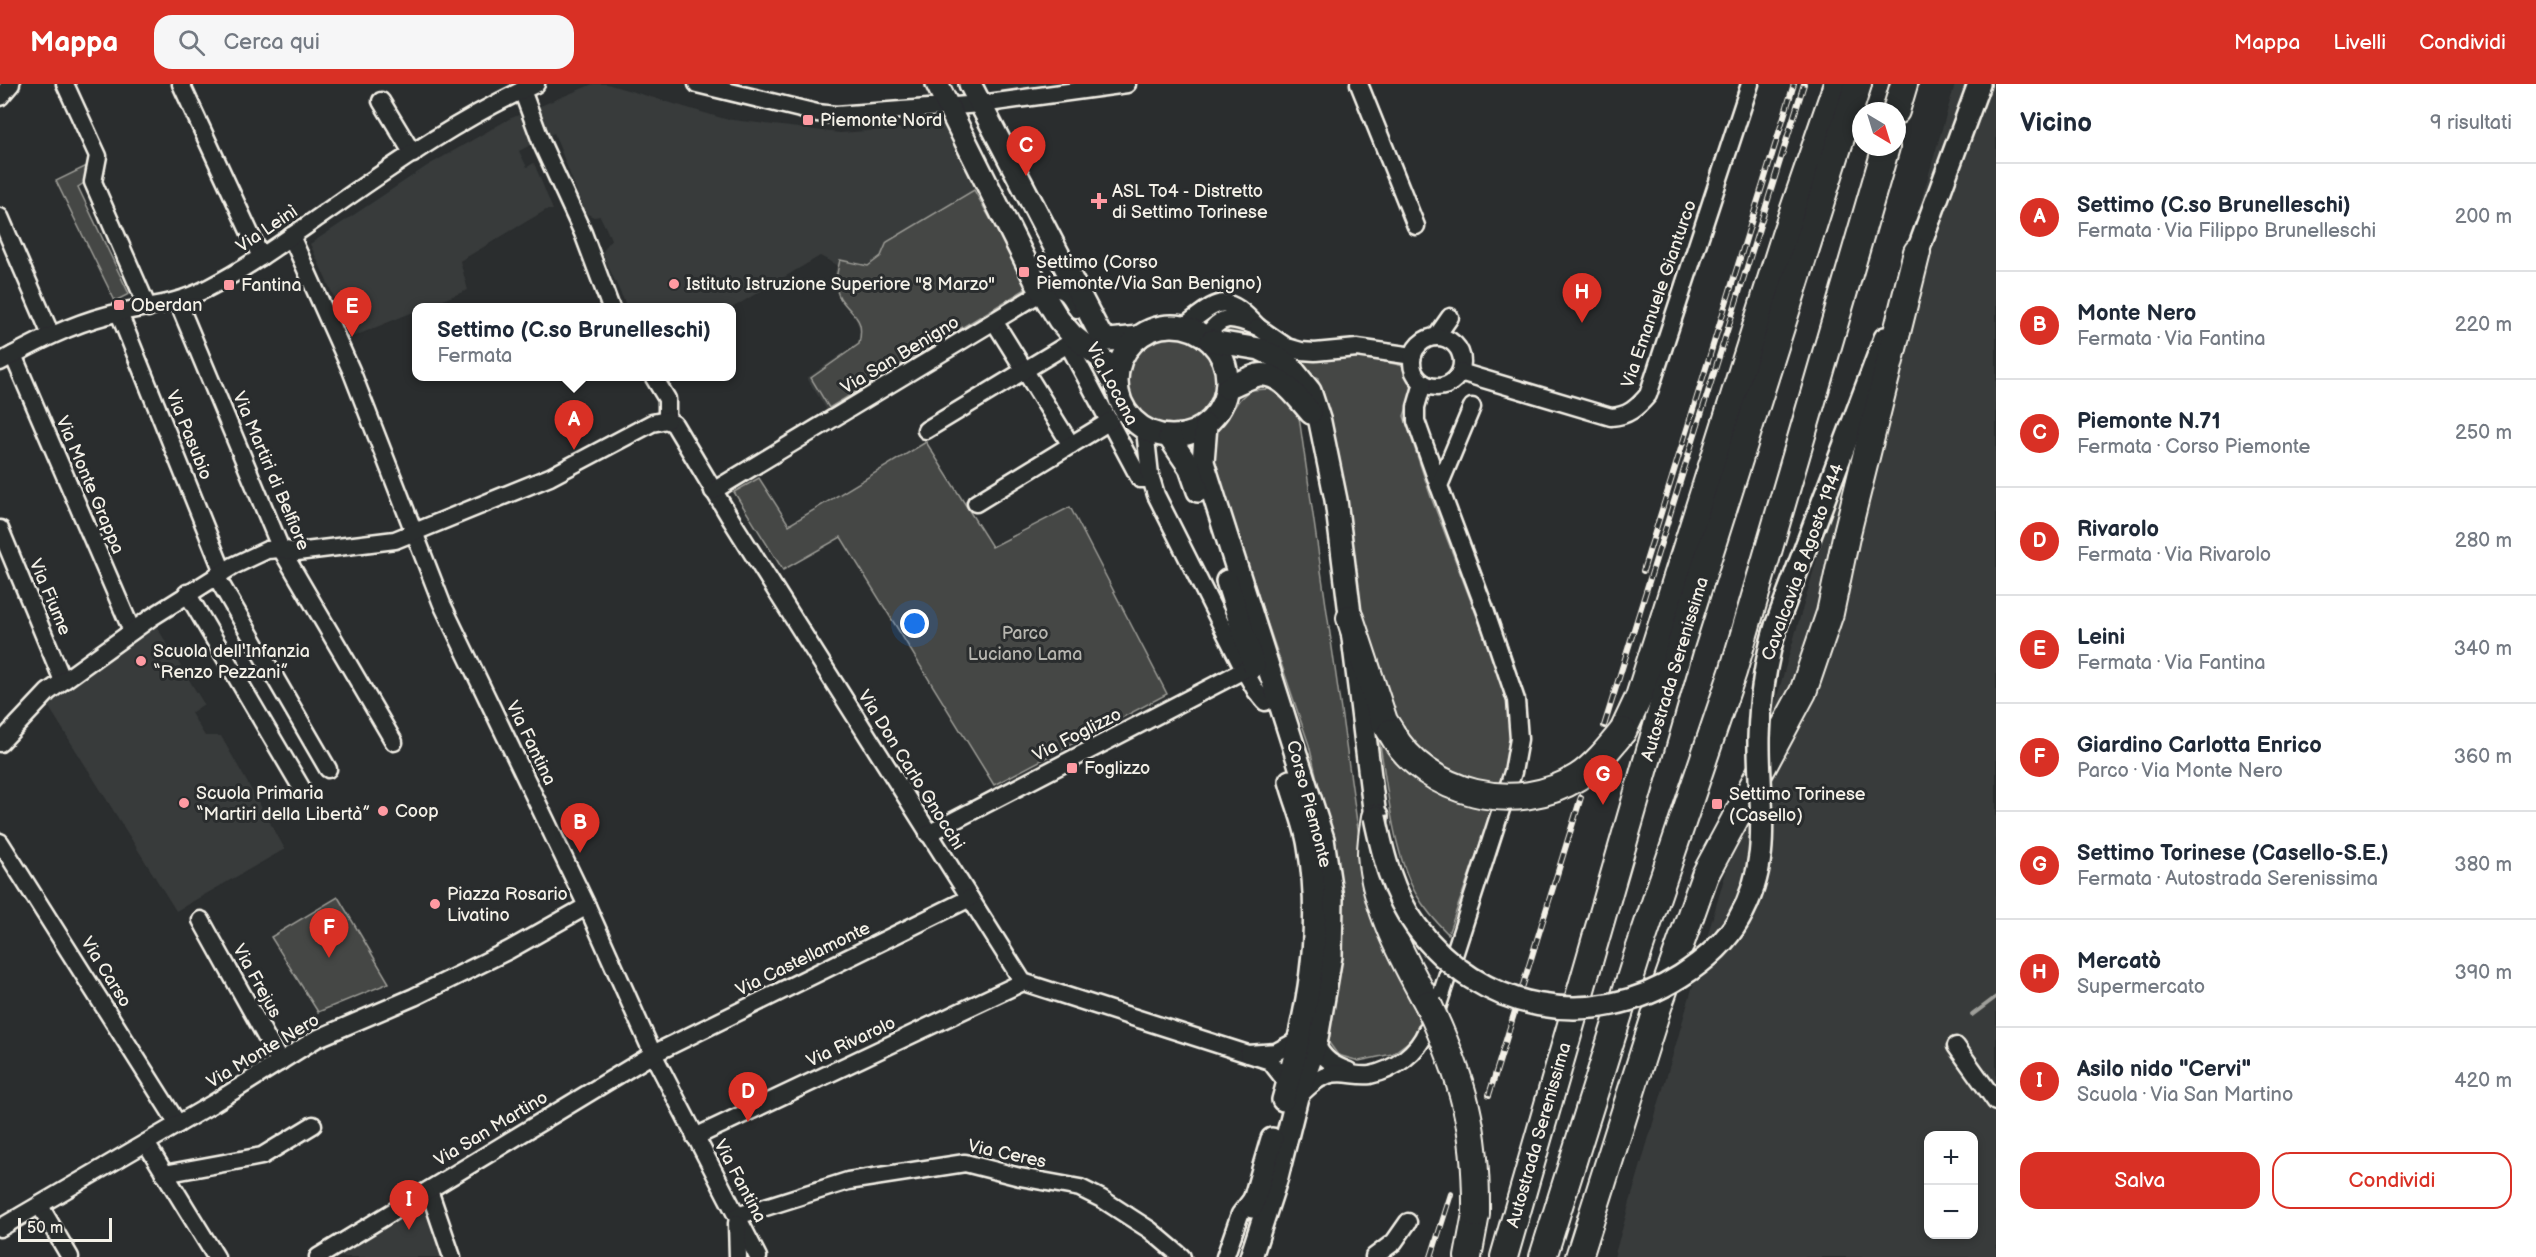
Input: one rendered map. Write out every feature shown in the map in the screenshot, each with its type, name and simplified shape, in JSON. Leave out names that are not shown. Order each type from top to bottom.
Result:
[{"type":"highway","points":[[1350,618],[1384,721],[1400,748],[1418,767],[1444,782],[1468,791],[1503,798],[1551,790],[1579,776],[1600,758],[1623,731],[1639,697],[1785,235],[1837,84]]},
{"type":"highway","name":"Autostrada Serenissima","points":[[1504,1257],[1680,646],[1858,84]]},
{"type":"highway","points":[[1899,102],[1904,84]]},
{"type":"highway","points":[[1543,1257],[1639,950],[1733,672],[1883,156]]},
{"type":"highway","points":[[1579,1257],[1657,1010],[1705,875],[1803,692],[1826,625],[1917,252]]},
{"type":"highway","points":[[1375,817],[1371,852],[1378,896],[1390,931],[1449,1049],[1472,1125],[1476,1214],[1468,1257]]},
{"type":"main road","points":[[937,84],[1042,292],[1064,327],[1117,375]]},
{"type":"main road","points":[[970,84],[1096,329],[1104,338],[1110,340],[1139,337]]},
{"type":"main road","name":"Cavalcavia 8 Agosto 1944","points":[[1208,340],[1260,350],[1290,366],[1310,391],[1320,422],[1336,500],[1375,817],[1385,866],[1416,926],[1440,952],[1470,977],[1494,991],[1543,1006],[1605,1007],[1644,997],[1695,967],[1717,946],[1738,920],[1754,887],[1762,854],[1759,739],[1761,705],[1765,666],[1776,626],[1979,84]]},
{"type":"main road","points":[[1168,326],[1183,327],[1198,332],[1221,355],[1226,371],[1227,388],[1223,402],[1206,425],[1195,432],[1169,437],[1145,430],[1132,420],[1123,407],[1118,392],[1117,375],[1128,347],[1139,337],[1153,329],[1168,326]]},
{"type":"main road","name":"Cavalcavia 8 Agosto 1944","points":[[1227,388],[1262,374],[1274,377],[1293,391],[1320,422]]},
{"type":"main road","name":"Corso Piemonte","points":[[1206,425],[1203,462],[1323,839],[1332,910],[1330,956],[1307,1042],[1237,1257]]},
{"type":"main road","name":"Corso Piemonte","points":[[1169,437],[1190,468],[1309,845],[1316,903],[1307,1042]]},
{"type":"main road","name":"Corso Piemonte","points":[[1251,1257],[1277,1177],[1293,1090]]},
{"type":"street","points":[[0,97],[11,84]]},
{"type":"street","points":[[65,84],[98,156],[93,182],[148,308]]},
{"type":"street","points":[[181,84],[261,257]]},
{"type":"street","points":[[697,84],[817,113],[857,114],[981,104],[1081,87],[1127,84]]},
{"type":"street","points":[[1359,84],[1416,226]]},
{"type":"street","name":"Via Emanuele Gianturco","points":[[1460,372],[1611,417],[1623,416],[1636,409],[1648,395],[1750,84]]},
{"type":"street","points":[[529,86],[542,144],[583,233],[609,303]]},
{"type":"street","name":"Via Leinì","points":[[6,358],[51,335],[119,313],[178,302],[208,288],[261,257],[413,154],[481,112],[529,86]]},
{"type":"street","points":[[381,101],[413,154]]},
{"type":"street","points":[[0,217],[51,335]]},
{"type":"street","name":"Via Fantina","points":[[291,236],[351,370],[442,604],[587,906],[653,1054],[758,1257]]},
{"type":"street","points":[[1042,292],[1059,288],[1065,290],[1071,296],[1084,322],[1096,329]]},
{"type":"street","name":"Via San Benigno","points":[[713,491],[1042,292]]},
{"type":"street","name":"Via Martiri di Belfiore","points":[[178,302],[281,549],[394,742]]},
{"type":"street","points":[[1183,327],[1212,305],[1225,303],[1235,305],[1257,327]]},
{"type":"street","name":"Via Pasubio","points":[[119,313],[220,574],[328,769]]},
{"type":"street","points":[[1208,340],[1212,327],[1221,320],[1229,318],[1238,319],[1257,327],[1287,347],[1301,351],[1357,348],[1413,356]]},
{"type":"street","points":[[994,321],[1071,445]]},
{"type":"street","points":[[1442,338],[1459,350],[1462,364],[1457,378],[1444,386],[1430,386],[1424,383],[1414,371],[1413,356],[1421,343],[1442,338]]},
{"type":"street","name":"Via Locana","points":[[926,430],[1068,344],[1140,479],[1150,473]]},
{"type":"street","name":"Via Monte Grappa","points":[[6,358],[132,631]]},
{"type":"street","name":"Via Don Carlo Gnocchi","points":[[656,381],[667,399],[667,420],[674,424],[713,491],[1023,982]]},
{"type":"street","points":[[1424,383],[1416,407],[1416,421],[1516,700],[1519,740],[1513,772],[1437,1008]]},
{"type":"street","points":[[1439,486],[1472,407]]},
{"type":"street","points":[[0,743],[39,699],[132,631],[187,593],[267,550],[281,549],[297,552],[395,540],[550,477],[652,423],[667,420]]},
{"type":"street","points":[[976,503],[1110,421]]},
{"type":"street","points":[[1145,430],[1145,445],[1156,495],[1244,670],[1265,702]]},
{"type":"street","points":[[1150,473],[1169,437]]},
{"type":"street","name":"Via Fiume","points":[[0,529],[63,681]]},
{"type":"street","points":[[187,593],[301,787]]},
{"type":"street","name":"Via Foglizzo","points":[[928,834],[1244,670]]},
{"type":"street","name":"Via Carso","points":[[0,842],[178,1124]]},
{"type":"street","name":"Via Castellamonte","points":[[653,1054],[970,898]]},
{"type":"street","name":"Via Monte Nero","points":[[0,1228],[324,1035],[414,997],[509,950],[587,906]]},
{"type":"street","name":"Via Frejus","points":[[201,920],[280,1062]]},
{"type":"street","points":[[1023,982],[1270,1061],[1293,1090],[1328,1075],[1353,1073],[1369,1075],[1397,1065],[1423,1039],[1427,1030]]},
{"type":"street","name":"Via Rivarolo","points":[[695,1137],[1023,982]]},
{"type":"street","points":[[1248,1054],[1276,1052],[1307,1042],[1329,1063],[1353,1073]]},
{"type":"street","points":[[1956,1046],[1996,1102]]},
{"type":"street","name":"Via San Martino","points":[[318,1257],[653,1054]]},
{"type":"street","points":[[164,1174],[262,1156],[313,1125]]},
{"type":"street","points":[[146,1143],[216,1257]]},
{"type":"street","name":"Via Ceres","points":[[737,1216],[848,1181],[965,1163],[1028,1179],[1080,1188],[1102,1199],[1150,1230],[1182,1257]]},
{"type":"street","points":[[429,1190],[452,1257]]},
{"type":"street","name":"Corso Piemonte","points":[[1225,1257],[1240,1214],[1257,1192]]},
{"type":"street","points":[[40,1206],[70,1257]]},
{"type":"street","points":[[737,1216],[738,1257]]},
{"type":"street","points":[[1374,1257],[1394,1242],[1408,1222]]},
{"type":"shaded area","points":[[593,84],[607,84],[725,119],[840,133],[943,125],[1036,288],[828,412],[807,378],[858,343],[860,330],[852,311],[839,297],[833,279],[837,265],[820,256],[736,306],[736,303],[625,303],[602,253],[611,239],[600,216],[594,217],[587,214],[583,208],[554,133],[519,151],[527,167],[534,163],[553,210],[546,210],[460,261],[468,290],[435,303],[412,303],[412,313],[352,337],[310,244],[427,166],[509,119]]},
{"type":"shaded area","points":[[1955,84],[1996,84],[1996,1257],[1614,1257]]},
{"type":"shaded area","name":"Scuola Primaria “Martiri della Libertà”","points":[[155,624],[204,704],[191,713],[205,736],[221,736],[285,849],[176,911],[47,704]]},
{"type":"shaded area","points":[[426,1204],[445,1257],[337,1257]]},
{"type":"green space","points":[[93,163],[87,181],[78,187],[129,294],[115,301],[56,181]]},
{"type":"green space","points":[[974,190],[1029,287],[829,408],[811,378],[859,344],[861,328],[857,318],[838,294],[836,279],[840,260],[868,266],[881,256],[887,242]]},
{"type":"green space","points":[[1234,324],[1319,358],[1353,355],[1404,366],[1414,387],[1404,416],[1431,497],[1509,700],[1514,741],[1503,788],[1451,773],[1421,753],[1393,718],[1354,610],[1318,378],[1226,331]]},
{"type":"green space","points":[[1172,336],[1197,344],[1209,356],[1217,381],[1209,406],[1197,418],[1172,426],[1147,418],[1135,406],[1127,381],[1135,356],[1147,344]]},
{"type":"green space","points":[[1269,389],[1291,404],[1299,417],[1366,885],[1421,1019],[1412,1039],[1392,1054],[1359,1061],[1338,1055],[1327,1040],[1339,871],[1309,745],[1241,546],[1208,459],[1210,442],[1240,399],[1250,390]]},
{"type":"green space","name":"Parco Luciano Lama","points":[[926,442],[992,547],[1070,507],[1167,694],[994,785],[841,537],[783,570],[734,492],[759,478],[789,525]]},
{"type":"green space","points":[[1378,733],[1493,808],[1448,934],[1416,894],[1401,858]]},
{"type":"green space","points":[[338,897],[389,983],[318,1012],[271,937]]},
{"type":"waterway","points":[[1972,1015],[1996,997]]},
{"type":"railway","points":[[1643,571],[1794,84]]},
{"type":"railway","points":[[1604,726],[1804,84]]},
{"type":"railway","points":[[1489,1095],[1581,797]]},
{"type":"railway","points":[[1431,1257],[1451,1194]]},
{"type":"place","name":"Piemonte Nord","points":[[808,120]]},
{"type":"place","name":"Piemonte N.71","points":[[1026,176]]},
{"type":"place","name":"ASL To4 - Distretto di Settimo Torinese","points":[[1099,201]]},
{"type":"place","name":"Settimo (Corso Piemonte/Via San Benigno)","points":[[1024,272]]},
{"type":"place","name":"Istituto Istruzione Superiore \"8 Marzo\"","points":[[674,284]]},
{"type":"place","name":"Fantina","points":[[229,285]]},
{"type":"place","name":"Oberdan","points":[[119,305]]},
{"type":"place","name":"Mercatò","points":[[1582,323]]},
{"type":"place","name":"Leini","points":[[352,337]]},
{"type":"place","name":"Settimo (C.so Brunelleschi)","points":[[574,450]]},
{"type":"place","name":"Scuola dell'Infanzia “Renzo Pezzani”","points":[[141,661]]},
{"type":"place","name":"Foglizzo","points":[[1072,768]]},
{"type":"place","name":"Scuola Primaria “Martiri della Libertà”","points":[[184,803]]},
{"type":"place","name":"Settimo Torinese (Casello)","points":[[1717,804]]},
{"type":"place","name":"Settimo Torinese (Casello-S.E.)","points":[[1603,805]]},
{"type":"place","name":"Coop","points":[[383,811]]},
{"type":"place","name":"Monte Nero","points":[[580,853]]},
{"type":"place","name":"Piazza Rosario Livatino","points":[[435,904]]},
{"type":"place","name":"Giardino Carlotta Enrico","points":[[329,958]]},
{"type":"place","name":"Rivarolo","points":[[748,1122]]},
{"type":"place","name":"Asilo nido \"Cervi\"","points":[[409,1230]]}]
